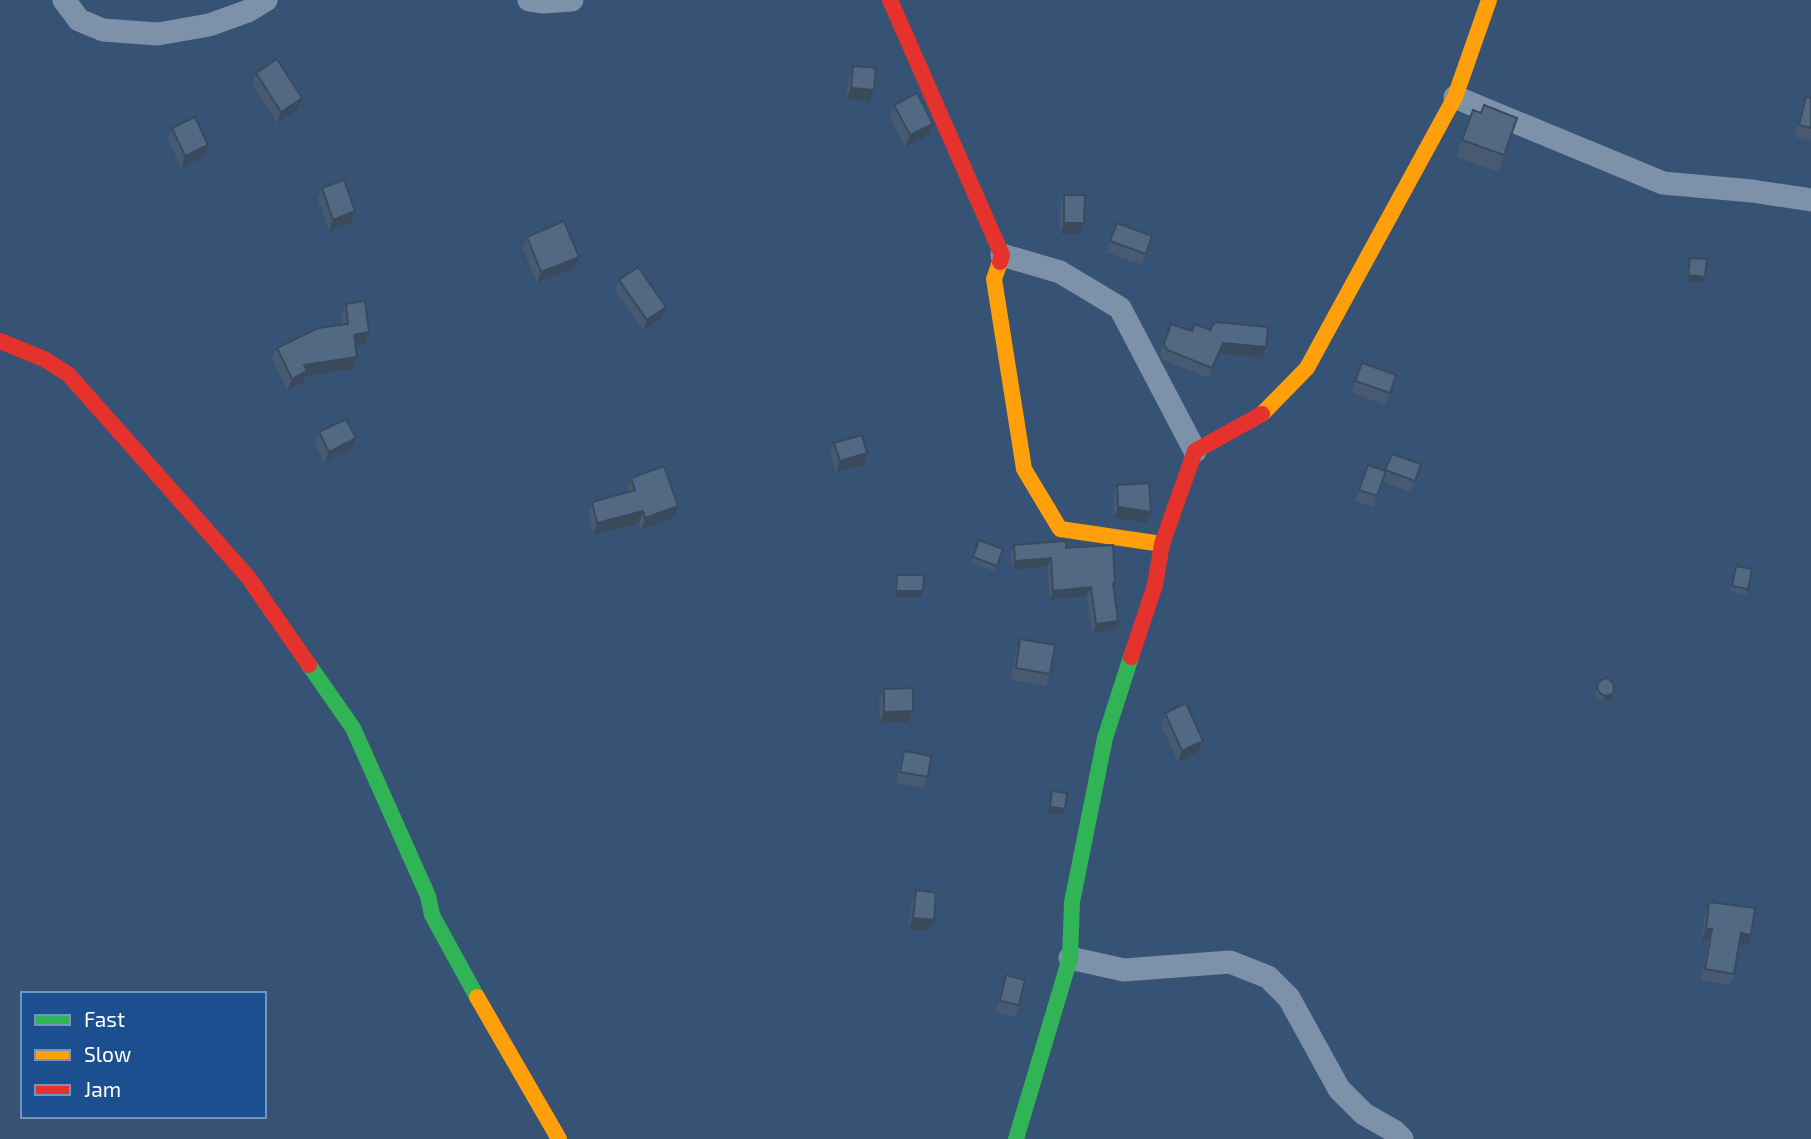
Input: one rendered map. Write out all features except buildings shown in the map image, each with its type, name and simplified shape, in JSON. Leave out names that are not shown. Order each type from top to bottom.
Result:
[{"type":"street","points":[[64,0],[79,20],[103,30],[158,34],[209,25],[248,11],[266,0]]},
{"type":"street","points":[[529,0],[572,0]]},
{"type":"street","points":[[890,0],[1002,255],[995,279],[1024,469],[1060,528],[1162,544]]},
{"type":"street","points":[[1016,1139],[1070,958],[1072,902],[1105,738],[1155,585],[1162,544],[1195,451],[1260,416],[1307,368],[1455,97],[1489,0]]},
{"type":"street","points":[[1455,97],[1663,183],[1752,191],[1811,200]]},
{"type":"street","points":[[1002,255],[1060,272],[1120,308],[1195,451]]},
{"type":"street","points":[[0,341],[44,359],[68,374],[248,577],[353,728],[428,896],[432,915],[443,937],[559,1139]]},
{"type":"street","points":[[1070,958],[1124,970],[1230,962],[1268,977],[1289,998],[1339,1088],[1364,1114],[1394,1131],[1402,1139]]},
{"type":"traffic: fast","points":[[1016,1139],[1070,958],[1072,902],[1105,738],[1131,657]]},
{"type":"traffic: fast","points":[[309,665],[353,728],[428,896],[432,915],[477,997]]},
{"type":"traffic: slow","points":[[1262,414],[1307,368],[1455,97],[1489,0]]},
{"type":"traffic: slow","points":[[1000,262],[994,279],[1024,469],[1060,529],[1162,544]]},
{"type":"traffic: slow","points":[[477,997],[559,1139]]},
{"type":"traffic: jam","points":[[890,0],[1002,255],[1000,262]]},
{"type":"traffic: jam","points":[[0,341],[44,359],[68,374],[248,577],[309,665]]},
{"type":"traffic: jam","points":[[1131,657],[1155,585],[1162,544],[1195,451],[1262,414]]}]
